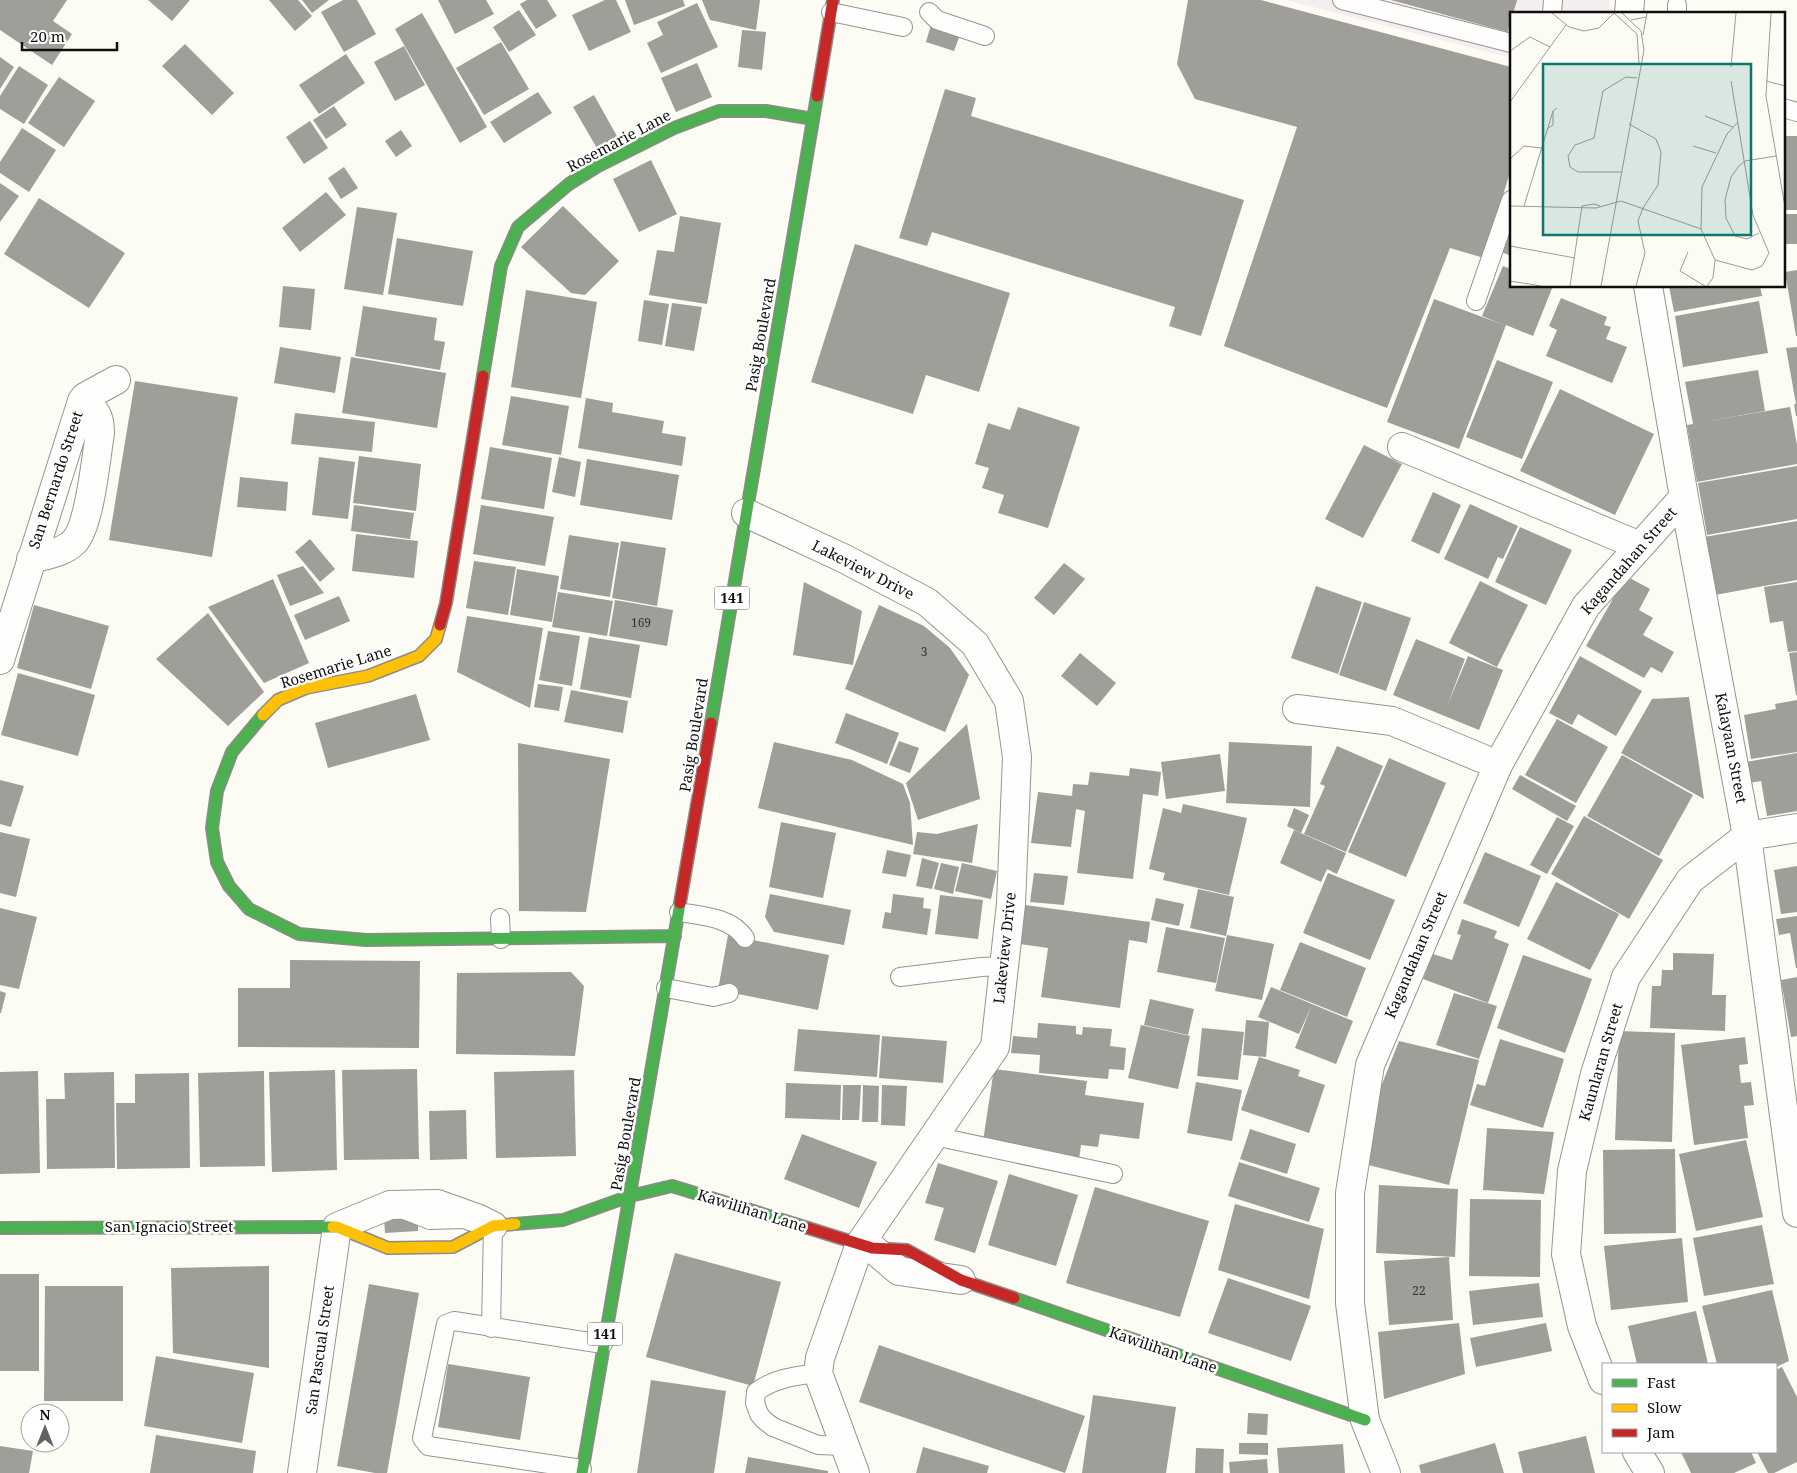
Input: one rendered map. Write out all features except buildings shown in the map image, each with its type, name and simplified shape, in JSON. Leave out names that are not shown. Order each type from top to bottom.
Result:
[{"type":"street","name":"Pasig Boulevard","points":[[582,1471],[675,936],[833,3]]},
{"type":"street","name":"Rosemarie Lane","points":[[675,936],[366,940],[300,934],[249,909],[229,886],[217,862],[212,828],[217,791],[232,752],[254,724],[278,700],[306,688],[368,676],[419,656],[436,639],[446,603],[501,266],[518,227],[569,184],[598,166],[674,128],[719,111],[766,111],[813,119]]},
{"type":"street","name":"Kalayaan Street","points":[[1648,288],[1684,497],[1747,836],[1797,1213]]},
{"type":"street","name":"San Bernardo Street","points":[[0,660],[82,400],[116,380]]},
{"type":"street","name":"San Bernardo Street","points":[[31,559],[61,551],[68,547],[75,542],[82,529],[88,508],[100,433],[100,420],[97,413],[82,400]]},
{"type":"street","points":[[1402,447],[1640,546]]},
{"type":"street","name":"Kagandahan Street","points":[[1386,1473],[1364,1420],[1350,1303],[1350,1193],[1370,1065],[1498,765],[1586,606],[1684,497]]},
{"type":"street","name":"Lakeview Drive","points":[[746,513],[843,558],[927,602],[975,644],[1009,701],[1017,757],[1011,904],[995,1047],[934,1136],[866,1246],[820,1358],[818,1373]]},
{"type":"street","points":[[1297,709],[1392,721],[1498,765]]},
{"type":"street","name":"Kaunlaran Street","points":[[1602,1377],[1582,1326],[1566,1254],[1572,1171],[1595,1074],[1626,977],[1690,880],[1747,836],[1797,828]]},
{"type":"street","name":"Kawilihan Lane","points":[[630,1196],[672,1186],[866,1246],[899,1272],[961,1280],[1364,1420]]},
{"type":"street","name":"San Ignacio Street","points":[[0,1228],[337,1227],[390,1205],[437,1204],[486,1223],[563,1220],[630,1196]]},
{"type":"street","name":"San Ignacio Street","points":[[337,1227],[388,1248],[453,1247],[486,1223]]},
{"type":"street","name":"San Pascual Street","points":[[302,1473],[337,1227]]},
{"type":"street","points":[[818,1373],[855,1473]]},
{"type":"street","points":[[1638,1453],[1650,1473]]},
{"type":"lane","points":[[1342,0],[1510,43]]},
{"type":"lane","points":[[833,3],[903,28]]},
{"type":"lane","points":[[929,12],[936,20],[985,36]]},
{"type":"lane","points":[[1784,108],[1797,112]]},
{"type":"lane","points":[[1476,301],[1510,203]]},
{"type":"lane","points":[[679,912],[726,921],[740,931],[745,938]]},
{"type":"lane","points":[[500,918],[501,939]]},
{"type":"lane","points":[[900,977],[1004,966]]},
{"type":"lane","points":[[666,988],[712,997],[730,993]]},
{"type":"lane","points":[[934,1136],[1113,1174]]},
{"type":"lane","points":[[486,1223],[491,1328]]},
{"type":"lane","points":[[582,1471],[428,1446],[422,1438],[446,1324],[454,1322],[603,1344]]},
{"type":"lane","points":[[818,1373],[794,1376],[765,1385],[756,1392],[755,1403],[764,1420],[772,1427],[818,1445],[845,1446]]},
{"type":"shaded area","points":[[1286,0],[1610,0],[1609,12],[1510,12],[1510,58]]},
{"type":"traffic: fast","points":[[711,723],[817,96]]},
{"type":"traffic: fast","points":[[483,376],[501,266],[518,227],[569,184],[598,166],[674,128],[719,111],[766,111],[813,119]]},
{"type":"traffic: fast","points":[[263,715],[232,752],[217,791],[212,828],[217,862],[229,886],[249,909],[299,934],[366,940],[675,936]]},
{"type":"traffic: fast","points":[[582,1473],[680,903]]},
{"type":"traffic: fast","points":[[515,1224],[563,1220],[630,1196],[672,1186],[808,1228]]},
{"type":"traffic: fast","points":[[0,1228],[333,1227]]},
{"type":"traffic: fast","points":[[1014,1298],[1365,1420]]},
{"type":"traffic: slow","points":[[263,715],[278,700],[306,688],[368,676],[419,656],[436,639],[440,625]]},
{"type":"traffic: slow","points":[[333,1227],[388,1248],[453,1247],[493,1226],[515,1224]]},
{"type":"traffic: jam","points":[[817,96],[833,0]]},
{"type":"traffic: jam","points":[[440,625],[446,603],[483,376]]},
{"type":"traffic: jam","points":[[680,903],[711,723]]},
{"type":"traffic: jam","points":[[808,1228],[872,1248],[907,1250],[961,1280],[1014,1298]]}]
